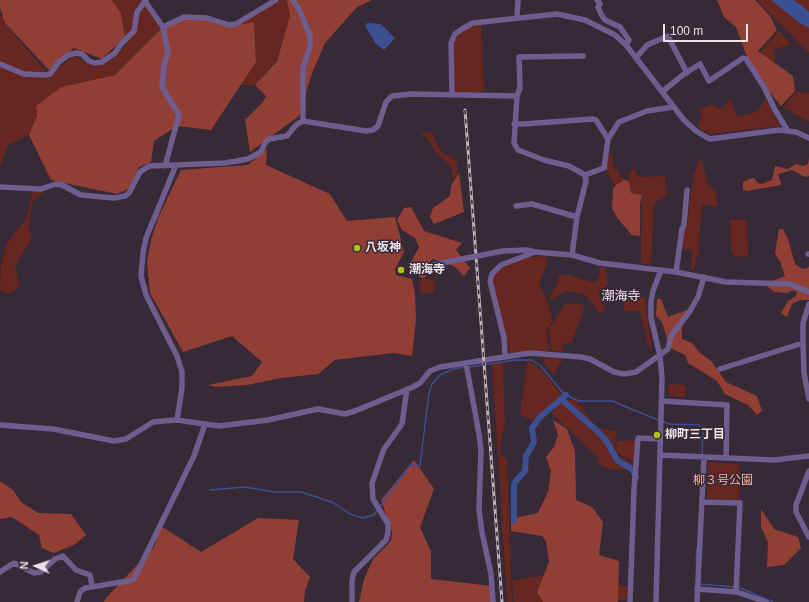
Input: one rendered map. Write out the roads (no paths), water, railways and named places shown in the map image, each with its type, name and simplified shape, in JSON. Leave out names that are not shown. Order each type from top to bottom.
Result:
[{"type":"street","points":[[0,64],[24,74],[44,75],[50,74],[59,62],[68,55],[76,53],[82,54],[89,61],[95,63],[102,62],[115,52],[134,31],[137,12],[145,0],[163,26],[168,52],[162,75],[162,87],[179,115],[165,166]]},
{"type":"street","points":[[163,26],[184,17],[207,18],[229,25],[236,24],[276,0]]},
{"type":"street","points":[[292,0],[300,11],[310,36],[310,47],[303,68],[303,121]]},
{"type":"street","points":[[517,17],[518,0]]},
{"type":"street","points":[[597,0],[600,4],[598,7],[605,20],[620,27],[629,40],[626,44]]},
{"type":"street","points":[[452,94],[450,52],[451,43],[455,34],[473,23],[517,17],[557,14],[570,16],[606,29],[626,44],[674,107],[696,131],[710,139],[788,131],[805,135],[809,138]]},
{"type":"street","points":[[636,58],[647,45],[668,36],[687,72]]},
{"type":"street","points":[[583,56],[519,57],[520,88],[517,96],[514,124],[514,143],[518,150],[544,160],[569,166],[585,175],[604,168],[608,139],[619,122],[647,111],[674,107]]},
{"type":"street","points":[[662,92],[687,72],[700,64],[710,81],[743,58],[746,59],[764,87],[775,110],[788,131]]},
{"type":"street","points":[[0,187],[41,188],[56,184],[62,185],[81,195],[114,198],[129,194],[140,172],[149,166],[224,163],[248,159],[261,152],[269,139],[287,136],[296,125],[303,121],[366,132],[373,130],[378,126],[386,102],[392,96],[411,94],[452,94],[517,96]]},
{"type":"street","points":[[514,124],[593,119],[596,120],[608,139]]},
{"type":"street","points":[[176,165],[146,238],[143,253],[142,276],[146,295],[177,356],[182,372],[182,388],[177,420]]},
{"type":"street","points":[[572,255],[577,217],[586,181],[585,175]]},
{"type":"street","points":[[676,272],[682,229],[684,225],[687,190]]},
{"type":"street","points":[[516,206],[532,204],[577,217]]},
{"type":"street","points":[[417,268],[503,251],[527,250],[572,255],[600,263],[704,276],[739,283],[790,284],[809,292]]},
{"type":"street","points":[[505,356],[504,338],[490,281],[492,274],[501,265],[535,252]]},
{"type":"street","points":[[656,602],[662,367],[651,318],[651,302],[653,291],[661,270]]},
{"type":"street","points":[[0,424],[53,429],[114,441],[126,439],[153,422],[177,420],[220,426],[318,409],[345,414],[407,390],[420,383],[430,371],[440,367],[530,353],[581,357],[590,359],[614,372],[624,374],[636,372],[668,349],[671,336],[690,311],[698,297],[704,276]]},
{"type":"street","points":[[809,304],[803,323],[804,373],[809,399]]},
{"type":"street","points":[[720,369],[803,343]]},
{"type":"street","points":[[466,363],[481,450],[479,510],[491,574],[494,602]]},
{"type":"street","points":[[352,602],[354,572],[386,540],[388,524],[373,499],[372,482],[384,449],[402,424],[407,390]]},
{"type":"street","points":[[662,401],[727,405],[726,458]]},
{"type":"street","points":[[77,602],[80,592],[85,588],[128,582],[134,578],[194,456],[205,424]]},
{"type":"street","points":[[630,602],[634,490],[638,438],[660,439]]},
{"type":"street","points":[[660,455],[774,460],[809,456]]},
{"type":"street","points":[[697,602],[704,458]]},
{"type":"street","points":[[809,471],[796,505],[796,512],[809,537]]},
{"type":"street","points":[[703,502],[740,503],[736,592]]},
{"type":"street","points":[[0,572],[14,563],[34,573],[41,572],[55,559],[63,556],[76,570],[90,575],[92,586]]},
{"type":"street","points":[[698,589],[736,592],[766,602]]},
{"type":"water","points":[[771,0],[793,0],[800,4],[809,12],[809,28],[801,24]]},
{"type":"water","points":[[367,23],[381,24],[395,38],[384,50],[376,44],[365,26]]},
{"type":"waterway","points":[[469,367],[515,360],[532,360],[541,366],[563,393],[572,398],[579,401],[612,401],[658,420]]},
{"type":"waterway","points":[[210,490],[245,487],[275,492],[301,492],[332,502],[350,514],[363,518],[374,515],[411,464],[420,466],[429,393],[432,384],[440,375],[453,369],[465,367]]},
{"type":"waterway","points":[[514,521],[514,486],[515,482],[525,471],[526,456],[534,442],[532,428],[540,417],[566,395]]},
{"type":"waterway","points":[[561,399],[605,439],[618,461],[632,469],[636,477]]},
{"type":"waterway","points":[[662,421],[669,424],[699,425],[703,428],[702,456]]},
{"type":"waterway","points":[[696,561],[697,549]]},
{"type":"waterway","points":[[699,584],[735,587]]},
{"type":"waterway","points":[[738,587],[773,602]]},
{"type":"railway","points":[[465,110],[502,602]]},
{"type":"place","name":"八坂神","points":[[357,248]]},
{"type":"place","name":"潮海寺","points":[[401,270]]},
{"type":"place","name":"柳町三丁目","points":[[657,435]]},
{"type":"district","name":"潮海寺","points":[[621,296]]},
{"type":"park label","name":"柳３号公園","points":[[723,481]]}]
